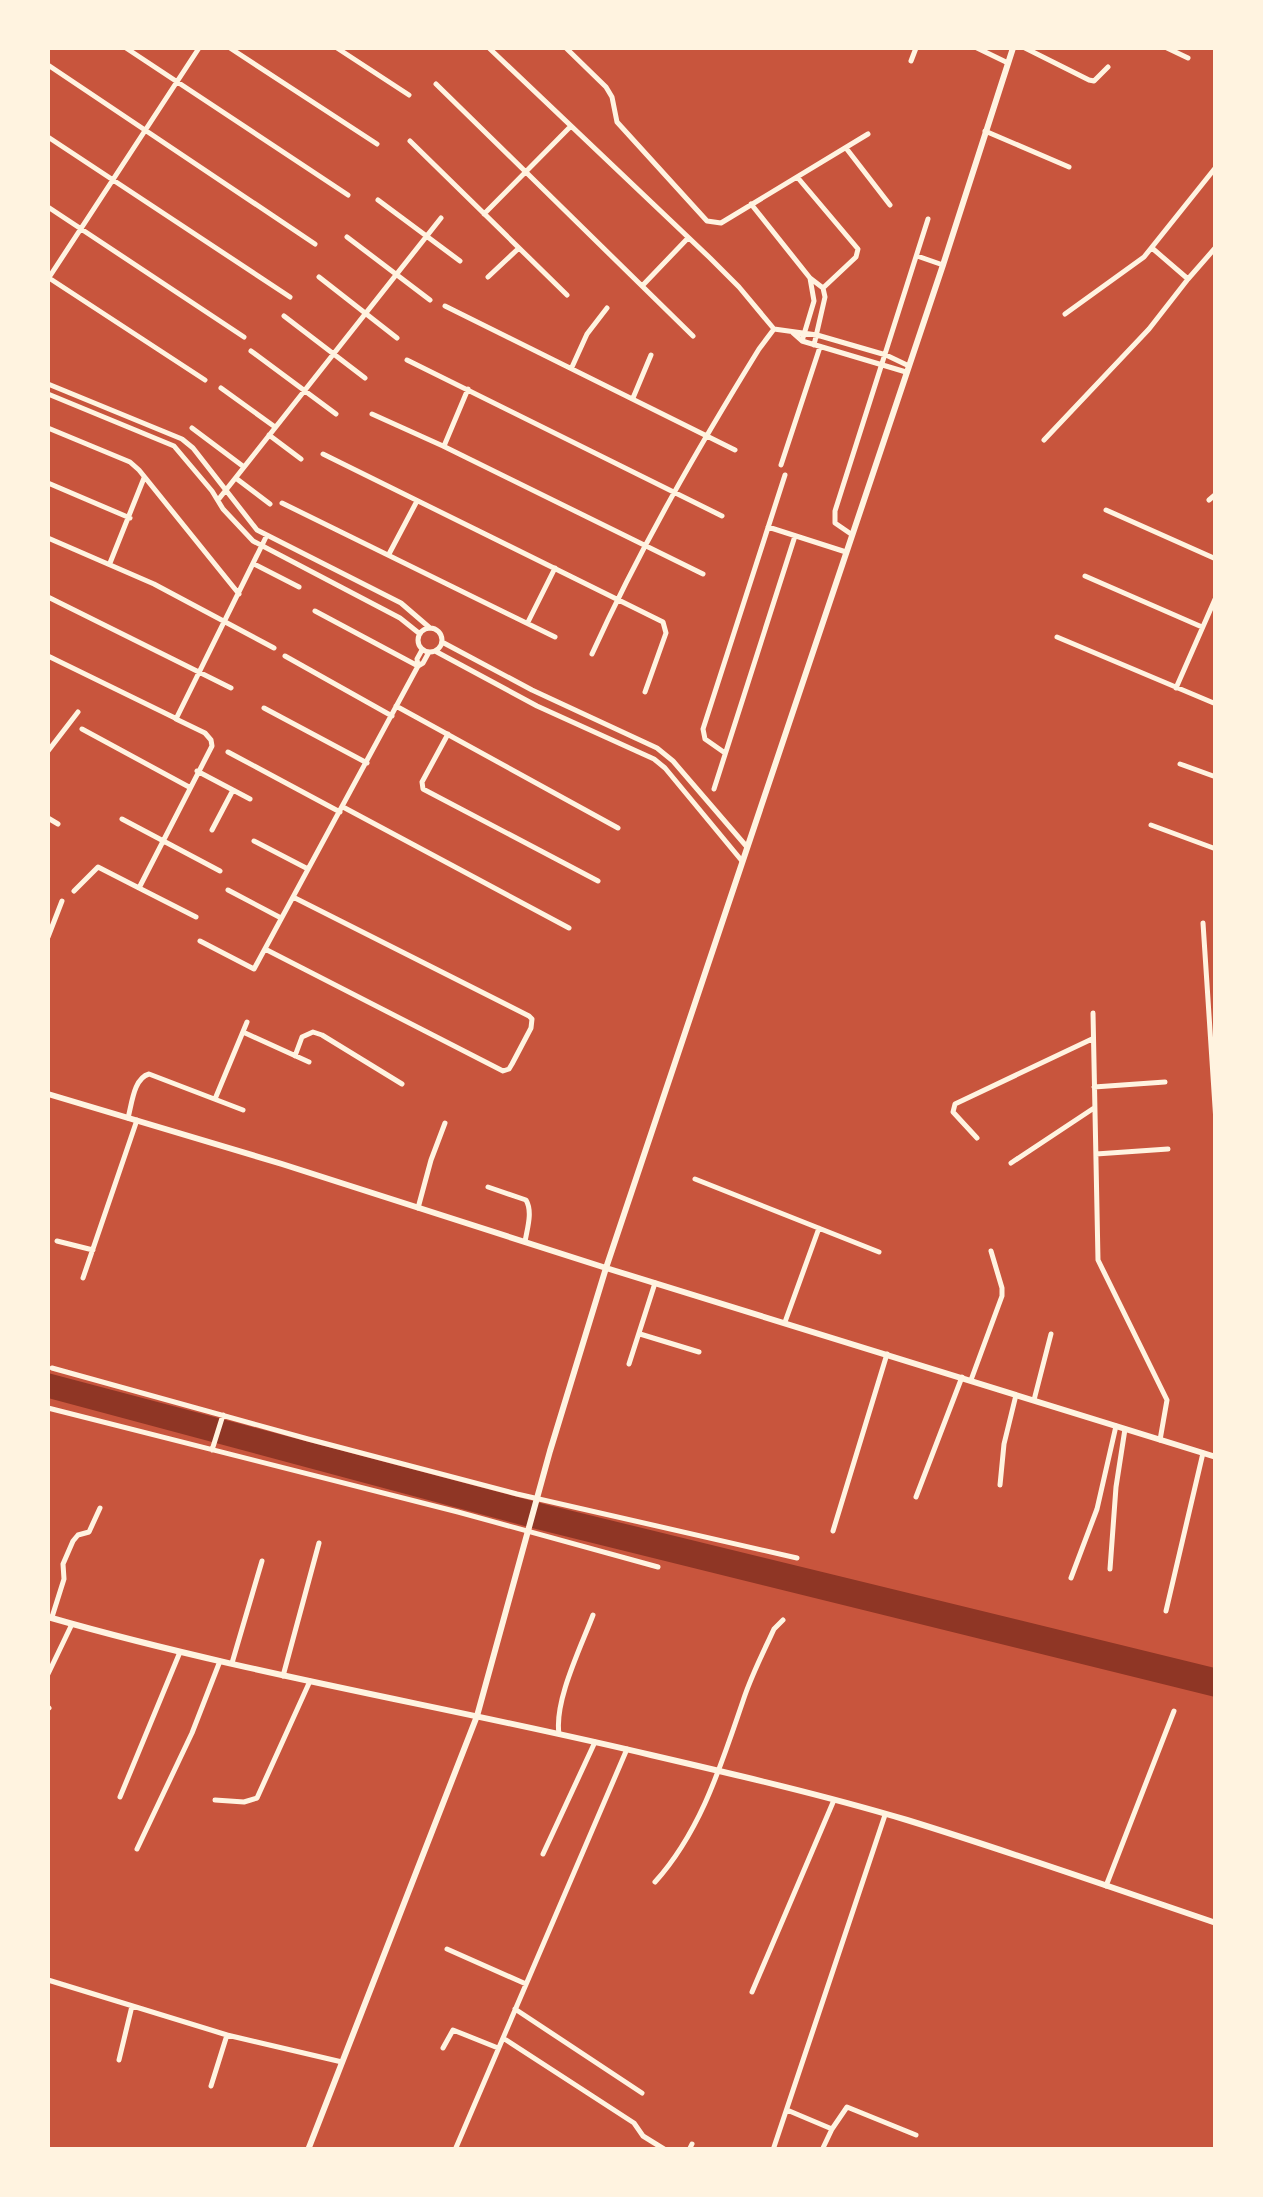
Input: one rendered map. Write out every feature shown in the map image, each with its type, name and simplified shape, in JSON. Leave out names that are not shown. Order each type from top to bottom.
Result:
[{"type":"main road","points":[[308,2150],[477,1716],[550,1451],[606,1268],[1013,48]]},
{"type":"main road","points":[[48,1094],[1216,1458]]},
{"type":"main road","points":[[50,1618],[283,1676],[627,1749],[834,1800],[1216,1923]]},
{"type":"street","points":[[126,48],[348,195]]},
{"type":"street","points":[[200,48],[48,278],[206,380]]},
{"type":"street","points":[[230,48],[377,144]]},
{"type":"street","points":[[337,48],[409,95]]},
{"type":"street","points":[[489,48],[738,286],[774,329],[816,335],[886,356],[908,369]]},
{"type":"street","points":[[566,48],[606,87],[618,122],[707,221],[721,223],[868,134]]},
{"type":"street","points":[[911,61],[916,48]]},
{"type":"street","points":[[978,48],[1008,63]]},
{"type":"street","points":[[1024,48],[1089,80],[1108,67]]},
{"type":"street","points":[[1167,48],[1188,58]]},
{"type":"street","points":[[48,65],[315,244]]},
{"type":"street","points":[[436,84],[693,336]]},
{"type":"street","points":[[484,214],[570,126]]},
{"type":"street","points":[[985,131],[1069,167]]},
{"type":"street","points":[[48,137],[290,297]]},
{"type":"street","points":[[410,141],[567,295]]},
{"type":"street","points":[[846,148],[890,205]]},
{"type":"street","points":[[1065,314],[1144,257],[1216,168]]},
{"type":"street","points":[[797,177],[858,249],[856,257],[823,288]]},
{"type":"street","points":[[378,200],[460,261]]},
{"type":"street","points":[[751,204],[810,278],[823,288],[826,297],[817,346],[781,465]]},
{"type":"street","points":[[48,207],[244,336]]},
{"type":"street","points":[[218,500],[441,218]]},
{"type":"street","points":[[852,534],[835,524],[835,511],[928,218]]},
{"type":"street","points":[[347,237],[430,300]]},
{"type":"street","points":[[643,285],[688,238]]},
{"type":"street","points":[[1044,440],[1150,329],[1216,247]]},
{"type":"street","points":[[488,276],[520,248]]},
{"type":"street","points":[[1152,248],[1188,278]]},
{"type":"street","points":[[917,256],[943,265]]},
{"type":"street","points":[[319,277],[397,338]]},
{"type":"street","points":[[802,342],[814,301],[810,278]]},
{"type":"street","points":[[445,306],[735,450]]},
{"type":"street","points":[[572,367],[587,334],[607,308]]},
{"type":"street","points":[[284,316],[365,378]]},
{"type":"street","points":[[592,654],[675,492],[774,329]]},
{"type":"street","points":[[793,333],[802,342],[908,369]]},
{"type":"street","points":[[250,351],[336,414]]},
{"type":"street","points":[[633,398],[651,354]]},
{"type":"street","points":[[406,360],[722,516]]},
{"type":"street","points":[[48,384],[182,439],[257,530],[401,603],[438,631],[442,642],[658,748],[747,846]]},
{"type":"street","points":[[221,388],[275,428]]},
{"type":"street","points":[[444,446],[468,389]]},
{"type":"street","points":[[48,394],[168,443],[180,452],[253,541],[400,618],[420,634]]},
{"type":"street","points":[[372,414],[704,574]]},
{"type":"street","points":[[48,428],[130,462],[239,594]]},
{"type":"street","points":[[192,428],[244,467]]},
{"type":"street","points":[[270,435],[300,459]]},
{"type":"street","points":[[323,454],[666,625],[645,692]]},
{"type":"street","points":[[725,754],[705,739],[703,729],[784,475]]},
{"type":"street","points":[[109,564],[144,478]]},
{"type":"street","points":[[236,479],[270,504]]},
{"type":"street","points":[[48,483],[130,518]]},
{"type":"street","points":[[1209,500],[1216,494]]},
{"type":"street","points":[[389,554],[417,501]]},
{"type":"street","points":[[282,503],[555,637]]},
{"type":"street","points":[[1106,510],[1216,559]]},
{"type":"street","points":[[768,528],[846,552]]},
{"type":"street","points":[[176,718],[267,535]]},
{"type":"street","points":[[714,789],[795,536]]},
{"type":"street","points":[[48,538],[154,584],[274,648]]},
{"type":"street","points":[[254,564],[299,588]]},
{"type":"street","points":[[528,622],[555,568]]},
{"type":"street","points":[[1084,576],[1202,627]]},
{"type":"street","points":[[48,597],[231,688]]},
{"type":"street","points":[[1176,688],[1216,597]]},
{"type":"street","points":[[315,610],[418,666]]},
{"type":"street","points":[[420,634],[430,628]]},
{"type":"street","points":[[420,634],[419,642],[429,651],[654,759],[742,861]]},
{"type":"street","points":[[1057,637],[1216,704]]},
{"type":"street","points":[[200,942],[254,969],[418,666],[442,642]]},
{"type":"street","points":[[48,656],[176,718],[212,740],[140,888]]},
{"type":"street","points":[[286,656],[392,716]]},
{"type":"street","points":[[488,679],[494,670]]},
{"type":"street","points":[[396,706],[618,828]]},
{"type":"street","points":[[264,708],[367,763]]},
{"type":"street","points":[[48,751],[78,712]]},
{"type":"street","points":[[591,730],[595,720]]},
{"type":"street","points":[[82,729],[189,788]]},
{"type":"street","points":[[448,734],[422,782],[423,789],[598,882]]},
{"type":"street","points":[[228,752],[569,928]]},
{"type":"street","points":[[665,768],[673,761]]},
{"type":"street","points":[[1180,764],[1216,777]]},
{"type":"street","points":[[197,771],[250,799]]},
{"type":"street","points":[[212,830],[233,790]]},
{"type":"street","points":[[48,818],[58,824]]},
{"type":"street","points":[[122,819],[220,871]]},
{"type":"street","points":[[1151,825],[1216,849]]},
{"type":"street","points":[[254,841],[308,869]]},
{"type":"street","points":[[74,891],[98,867],[196,916]]},
{"type":"street","points":[[228,890],[281,918]]},
{"type":"street","points":[[265,949],[503,1071],[512,1064],[530,1028],[529,1016],[293,897]]},
{"type":"street","points":[[48,937],[62,901]]},
{"type":"street","points":[[1203,923],[1216,1122]]},
{"type":"street","points":[[1093,1013],[1098,1260],[1167,1400],[1160,1440]]},
{"type":"street","points":[[215,1099],[247,1022]]},
{"type":"street","points":[[243,1032],[309,1062]]},
{"type":"street","points":[[295,1056],[302,1037],[313,1032],[402,1084]]},
{"type":"street","points":[[977,1138],[953,1112],[955,1104],[1092,1039]]},
{"type":"street","points":[[128,1118],[144,1074],[243,1110]]},
{"type":"street","points":[[1093,1087],[1166,1082]]},
{"type":"street","points":[[1011,1163],[1094,1108]]},
{"type":"street","points":[[83,1278],[137,1120]]},
{"type":"street","points":[[418,1208],[445,1123]]},
{"type":"street","points":[[1095,1154],[1168,1149]]},
{"type":"street","points":[[695,1179],[880,1252]]},
{"type":"street","points":[[488,1187],[526,1200],[530,1205],[525,1242]]},
{"type":"street","points":[[785,1322],[819,1228]]},
{"type":"street","points":[[57,1241],[92,1250]]},
{"type":"street","points":[[972,1380],[1002,1296],[990,1251]]},
{"type":"street","points":[[630,1364],[656,1283]]},
{"type":"street","points":[[640,1334],[699,1352]]},
{"type":"street","points":[[1034,1400],[1051,1334]]},
{"type":"street","points":[[833,1531],[887,1354]]},
{"type":"street","points":[[52,1368],[517,1494],[796,1558]]},
{"type":"street","points":[[916,1497],[962,1377]]},
{"type":"street","points":[[1000,1485],[1004,1444],[1016,1395]]},
{"type":"street","points":[[48,1408],[213,1447],[658,1567]]},
{"type":"street","points":[[213,1447],[222,1417]]},
{"type":"street","points":[[1110,1569],[1120,1427]]},
{"type":"street","points":[[1071,1578],[1120,1427]]},
{"type":"street","points":[[1166,1611],[1203,1453]]},
{"type":"street","points":[[50,1618],[73,1541],[89,1532],[100,1508]]},
{"type":"street","points":[[283,1676],[319,1543]]},
{"type":"street","points":[[232,1663],[262,1560]]},
{"type":"street","points":[[559,1734],[557,1717],[593,1615]]},
{"type":"street","points":[[655,1882],[680,1852],[719,1771],[743,1699],[774,1629],[783,1620]]},
{"type":"street","points":[[48,1674],[72,1624]]},
{"type":"street","points":[[120,1796],[180,1651]]},
{"type":"street","points":[[137,1850],[192,1732],[220,1660]]},
{"type":"street","points":[[215,1800],[244,1802],[257,1798],[310,1681]]},
{"type":"street","points":[[1106,1886],[1174,1711]]},
{"type":"street","points":[[543,1854],[595,1742]]},
{"type":"street","points":[[455,2150],[627,1749]]},
{"type":"street","points":[[752,1992],[834,1800]]},
{"type":"street","points":[[774,2150],[886,1814]]},
{"type":"street","points":[[446,1948],[526,1984]]},
{"type":"street","points":[[48,1980],[227,2034],[342,2062]]},
{"type":"street","points":[[119,2060],[132,2006]]},
{"type":"street","points":[[515,2009],[642,2093]]},
{"type":"street","points":[[444,2048],[453,2030],[498,2048]]},
{"type":"street","points":[[211,2086],[227,2034]]},
{"type":"street","points":[[503,2038],[634,2124],[643,2136],[664,2149]]},
{"type":"street","points":[[822,2150],[844,2109],[852,2107],[916,2134]]},
{"type":"street","points":[[788,2110],[832,2129]]},
{"type":"shaded area","points":[[48,1373],[544,1504],[1215,1668],[1215,1697],[536,1529],[48,1398]]}]
